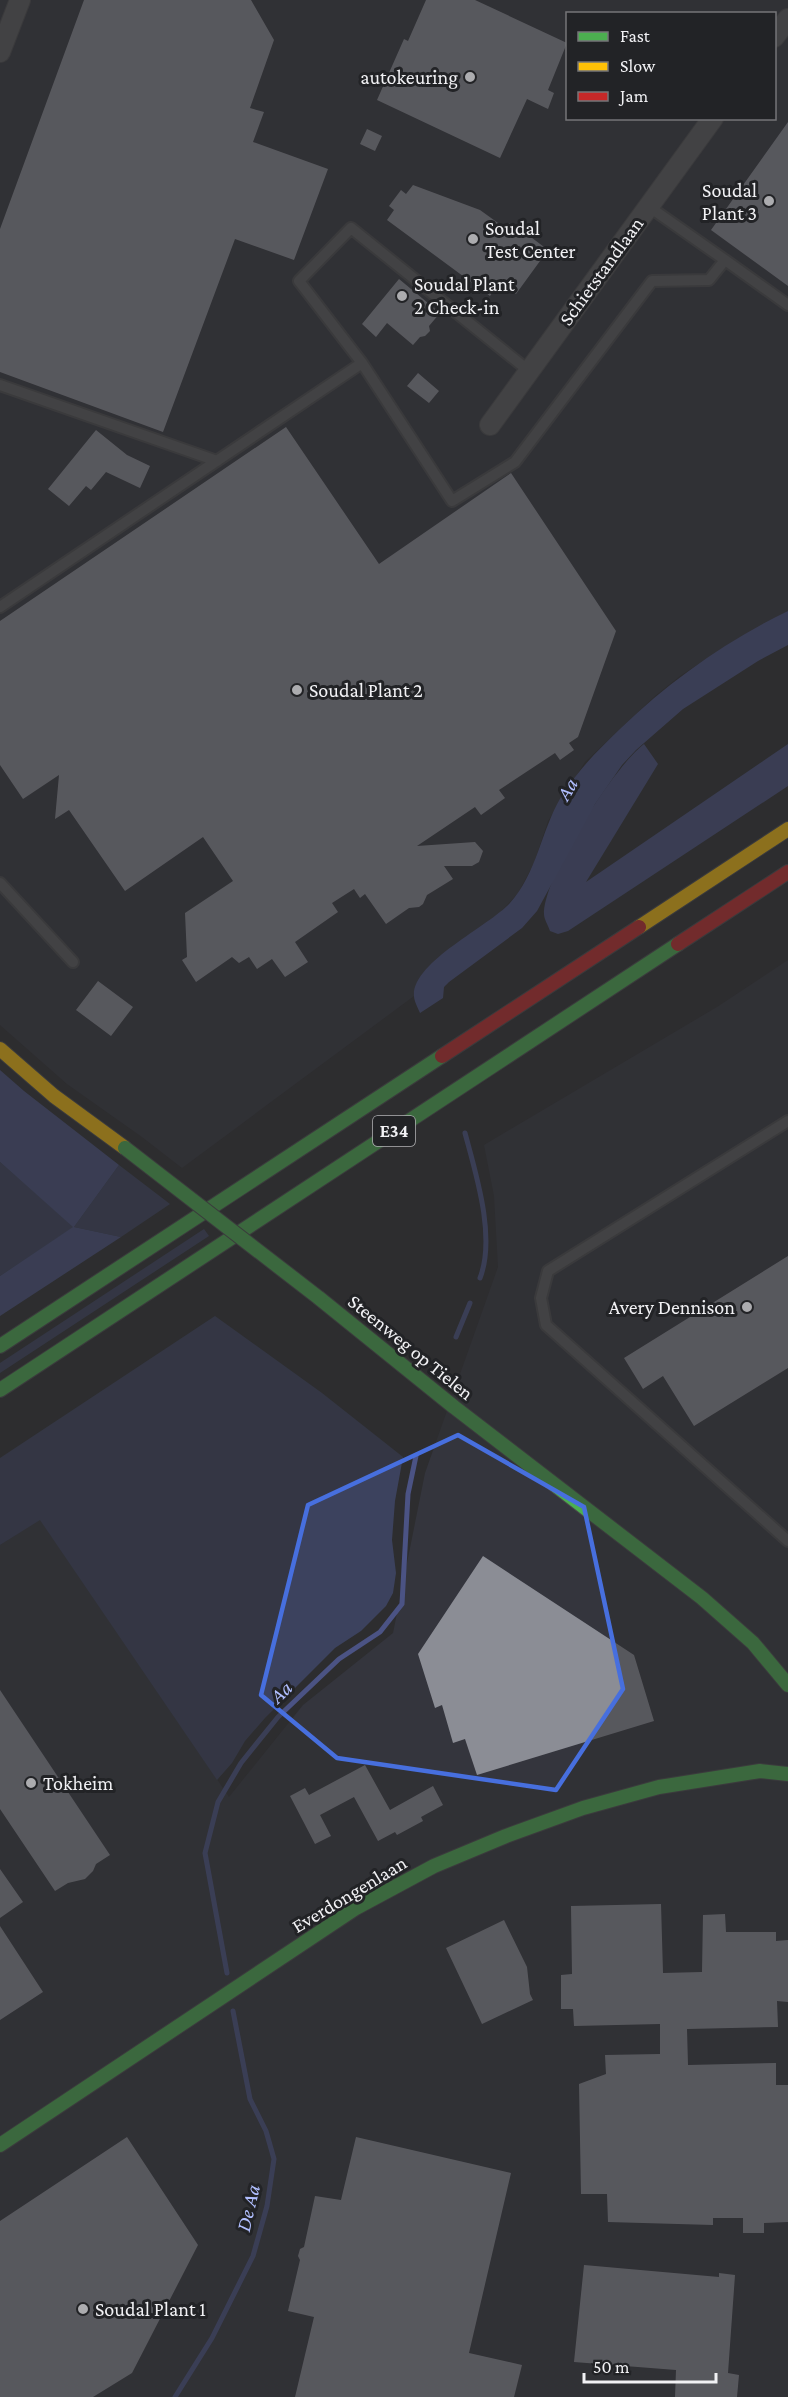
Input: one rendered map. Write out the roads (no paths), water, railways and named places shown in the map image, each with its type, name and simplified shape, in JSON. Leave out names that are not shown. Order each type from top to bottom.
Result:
[{"type":"main road","name":"E34","points":[[0,1346],[788,829]]},
{"type":"main road","name":"E34","points":[[0,1390],[788,872]]},
{"type":"main road","name":"Steenweg op Tielen","points":[[0,1049],[54,1096],[319,1298],[445,1400],[702,1598],[753,1643],[788,1685]]},
{"type":"main road","name":"Everdongenlaan","points":[[760,1771],[777,1761],[788,1759]]},
{"type":"main road","name":"Everdongenlaan","points":[[0,2145],[356,1908],[434,1866],[506,1836],[584,1808],[659,1787],[760,1771],[788,1774]]},
{"type":"street","points":[[0,52],[20,0]]},
{"type":"street","points":[[776,34],[788,19]]},
{"type":"street","name":"Schietstandlaan","points":[[490,425],[712,120]]},
{"type":"lane","points":[[648,206],[788,305]]},
{"type":"lane","points":[[529,371],[351,228],[299,281],[362,363],[452,501],[515,462],[652,281],[709,280],[725,260]]},
{"type":"lane","points":[[0,607],[362,363]]},
{"type":"lane","points":[[0,386],[217,461]]},
{"type":"lane","points":[[0,883],[73,962]]},
{"type":"lane","points":[[788,1120],[548,1271],[541,1298],[546,1325],[788,1541]]},
{"type":"water","points":[[788,611],[788,645],[758,661],[683,709],[636,750],[622,765],[595,804],[537,911],[522,928],[449,982],[444,987],[443,998],[420,1013],[414,996],[417,983],[425,970],[510,903],[527,879],[561,797],[589,761],[640,711],[679,678],[743,635]]},
{"type":"waterway","name":"Aa","points":[[465,1133],[479,1186],[485,1225],[486,1244],[480,1278]]},
{"type":"waterway","name":"Aa","points":[[456,1337],[470,1303]]},
{"type":"waterway","name":"Aa","points":[[227,1973],[205,1853],[218,1802],[241,1763],[278,1717],[339,1659],[380,1632],[402,1604],[408,1494],[416,1456]]},
{"type":"waterway","name":"De Aa","points":[[175,2397],[212,2338],[253,2256],[267,2206],[274,2159],[266,2131],[250,2099],[233,2011]]},
{"type":"place","name":"autokeuring","points":[[470,77]]},
{"type":"place","name":"Soudal Plant 3","points":[[769,201]]},
{"type":"place","name":"Soudal Test Center","points":[[473,239]]},
{"type":"place","name":"Soudal Plant 2 Check-in","points":[[402,296]]},
{"type":"place","name":"Soudal Plant 2","points":[[297,690]]},
{"type":"place","name":"Avery Dennison","points":[[747,1307]]},
{"type":"place","name":"Tokheim","points":[[31,1783]]},
{"type":"place","name":"Soudal Plant 1","points":[[83,2309]]}]
